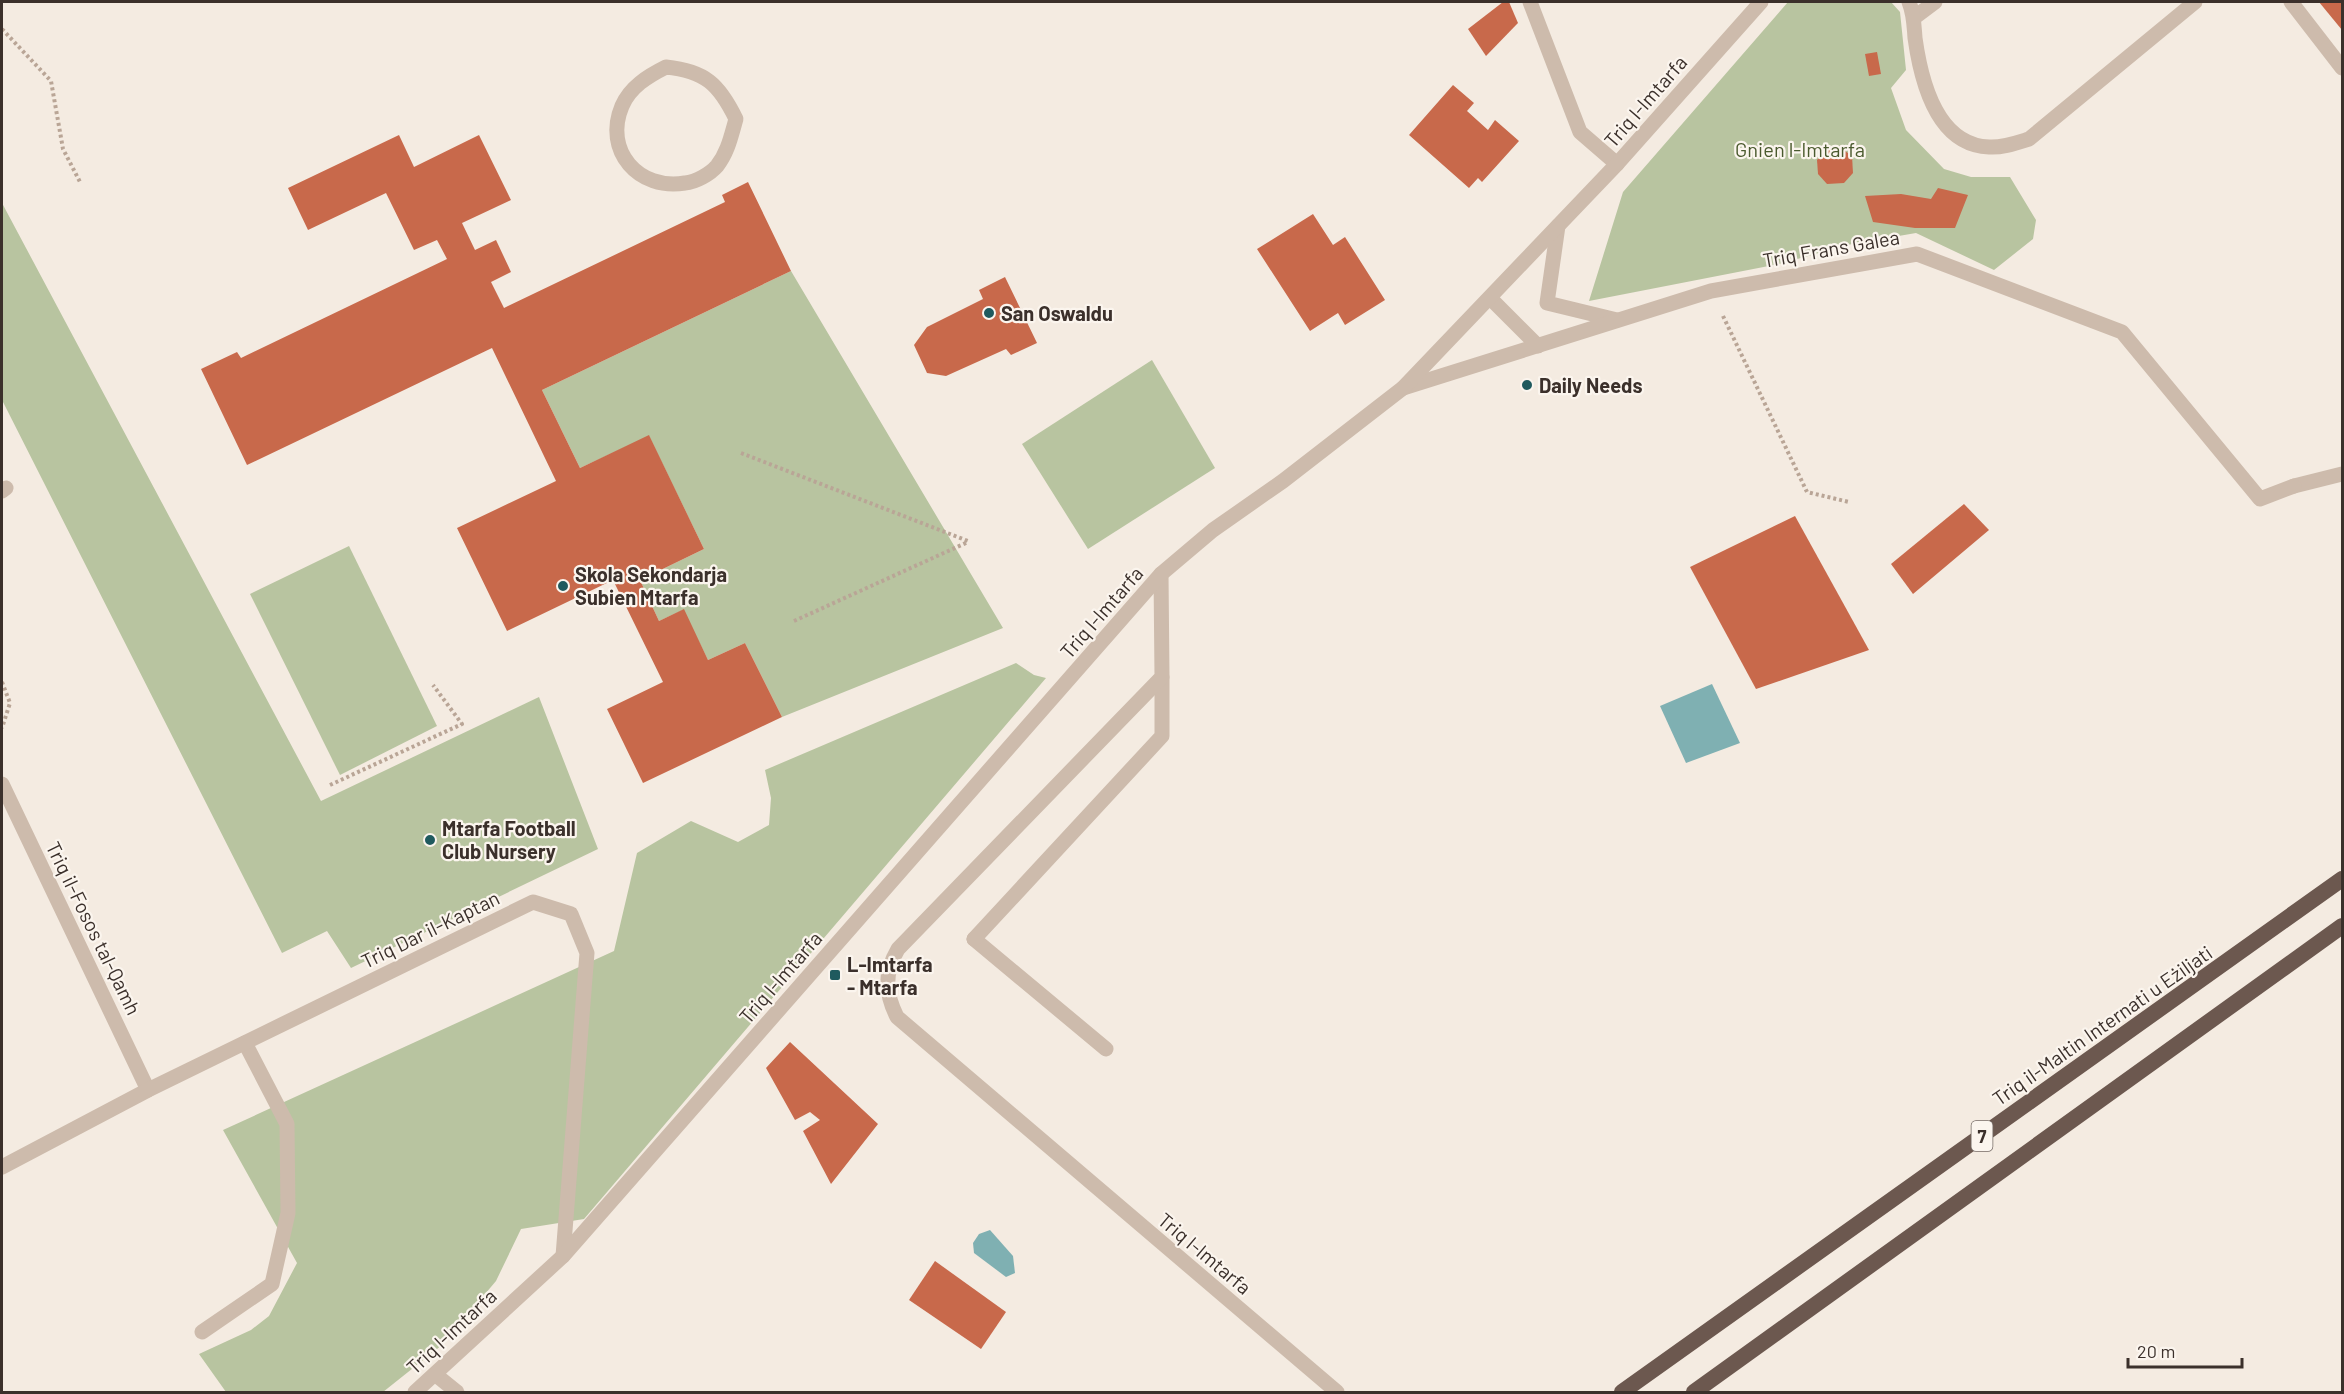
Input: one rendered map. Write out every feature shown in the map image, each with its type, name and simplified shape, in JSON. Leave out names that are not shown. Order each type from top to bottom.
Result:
[{"type":"highway","name":"Triq il-Maltin Internati u Eżiljati","points":[[1622,1392],[2343,879]]},
{"type":"highway","name":"7","points":[[1694,1392],[2343,926]]},
{"type":"street","points":[[1530,2],[1580,132],[1617,164]]},
{"type":"street","name":"Triq l-Imtarfa","points":[[415,1392],[563,1256],[1161,574],[1213,530],[1283,481],[1403,388],[1617,164],[1761,2]]},
{"type":"street","points":[[1910,2],[1915,17],[1915,37],[1927,90],[1937,113],[1949,131],[1967,143],[1989,147],[2010,145],[2029,139],[2195,2]]},
{"type":"street","points":[[1915,17],[1935,2]]},
{"type":"street","points":[[2291,2],[2343,68]]},
{"type":"street","points":[[666,67],[697,73],[709,79],[718,89],[726,98],[736,119],[726,151],[716,168],[691,183],[672,186],[652,182],[638,174],[625,159],[618,141],[617,123],[623,105],[637,84],[666,67]]},
{"type":"street","points":[[1558,226],[1547,303],[1620,320]]},
{"type":"street","name":"Triq Frans Galea","points":[[1403,388],[1711,291],[1917,254],[2122,332],[2260,499],[2294,486],[2343,474]]},
{"type":"street","points":[[1490,298],[1538,346]]},
{"type":"street","name":"Triq l-Imtarfa","points":[[1106,1049],[974,939],[1162,736],[1161,574]]},
{"type":"street","name":"Triq l-Imtarfa","points":[[1162,677],[898,949],[889,964],[889,1000],[897,1017],[1337,1392]]},
{"type":"street","name":"Triq il-Fosos tal-Qamh","points":[[2,784],[148,1090]]},
{"type":"street","name":"Triq Dar il-Kaptan","points":[[2,1167],[148,1090],[533,902],[571,914],[587,953],[563,1256]]},
{"type":"street","points":[[202,1332],[272,1284],[288,1213],[287,1124],[245,1043]]},
{"type":"street","points":[[436,1375],[458,1392]]},
{"type":"path","points":[[2,28],[51,81],[63,149],[80,182]]},
{"type":"path","points":[[1711,291],[1807,492],[1849,502]]},
{"type":"path","points":[[741,453],[968,542],[794,621]]},
{"type":"path","points":[[2,682],[10,703],[2,728]]},
{"type":"path","points":[[330,785],[462,724],[433,685]]},
{"type":"green space","name":"Gnien l-Imtarfa","points":[[1788,2],[1891,2],[1900,12],[1906,70],[1891,88],[1906,130],[1944,169],[1971,177],[2010,177],[2036,220],[2033,239],[1994,270],[1916,233],[1852,244],[1779,264],[1589,301],[1623,192]]},
{"type":"green space","points":[[2,203],[321,801],[539,697],[598,849],[351,968],[327,931],[282,953],[2,400]]},
{"type":"green space","points":[[791,271],[1003,628],[782,717],[745,643],[708,660],[683,610],[659,621],[640,580],[704,549],[649,436],[580,468],[542,390]]},
{"type":"green space","points":[[1152,360],[1215,468],[1088,549],[1022,444]]},
{"type":"green space","points":[[349,546],[437,726],[340,775],[250,594]]},
{"type":"green space","points":[[1016,663],[1034,675],[1046,678],[584,1219],[521,1229],[496,1281],[442,1345],[383,1392],[226,1392],[199,1354],[251,1330],[269,1316],[297,1263],[223,1130],[614,951],[637,853],[691,821],[738,842],[769,825],[771,798],[765,770]]},
{"type":"water","points":[[1712,684],[1740,743],[1686,763],[1660,706]]},
{"type":"water","points":[[990,1230],[1013,1256],[1015,1273],[1006,1277],[974,1253],[973,1243],[979,1234]]},
{"type":"building","points":[[1503,2],[1509,2],[1518,23],[1486,56],[1468,29]]},
{"type":"building","points":[[2319,2],[2342,2],[2342,30]]},
{"type":"building","points":[[1877,52],[1881,74],[1869,76],[1865,54]]},
{"type":"building","points":[[1453,85],[1474,103],[1467,111],[1488,130],[1495,120],[1519,141],[1482,182],[1478,178],[1469,188],[1409,135]]},
{"type":"building","points":[[399,135],[414,167],[479,135],[511,200],[462,223],[475,250],[496,240],[511,272],[491,282],[504,308],[725,202],[722,195],[748,182],[791,271],[542,390],[580,468],[649,435],[704,549],[640,580],[659,621],[684,609],[708,660],[745,643],[782,717],[643,783],[607,709],[663,682],[613,580],[507,631],[457,528],[556,481],[492,348],[247,465],[201,369],[237,352],[241,358],[447,259],[437,240],[414,250],[386,193],[308,230],[288,188]]},
{"type":"building","points":[[1841,148],[1852,156],[1853,173],[1844,183],[1827,184],[1818,174],[1817,160],[1825,150]]},
{"type":"building","points":[[1938,188],[1968,195],[1955,228],[1915,228],[1873,222],[1865,196],[1901,194],[1931,199]]},
{"type":"building","points":[[1313,214],[1333,245],[1345,237],[1385,300],[1345,325],[1338,313],[1310,331],[1257,249]]},
{"type":"building","name":"San Oswaldu","points":[[1005,277],[1037,343],[1011,355],[1006,349],[946,376],[927,373],[914,345],[927,327],[983,299],[979,290]]},
{"type":"building","points":[[1964,504],[1989,530],[1913,594],[1891,564]]},
{"type":"building","points":[[1795,516],[1869,650],[1756,689],[1690,567]]},
{"type":"building","points":[[790,1042],[878,1124],[831,1184],[803,1131],[820,1120],[810,1112],[795,1120],[766,1068]]},
{"type":"building","points":[[935,1261],[1006,1312],[981,1349],[909,1300]]},
{"type":"place","name":"San Oswaldu","points":[[989,313]]},
{"type":"place","name":"Daily Needs","points":[[1527,385]]},
{"type":"place","name":"Skola Sekondarja Subien Mtarfa","points":[[563,586]]},
{"type":"place","name":"Mtarfa Football Club Nursery","points":[[430,840]]},
{"type":"place","name":"L-Imtarfa - Mtarfa","points":[[835,975]]}]
